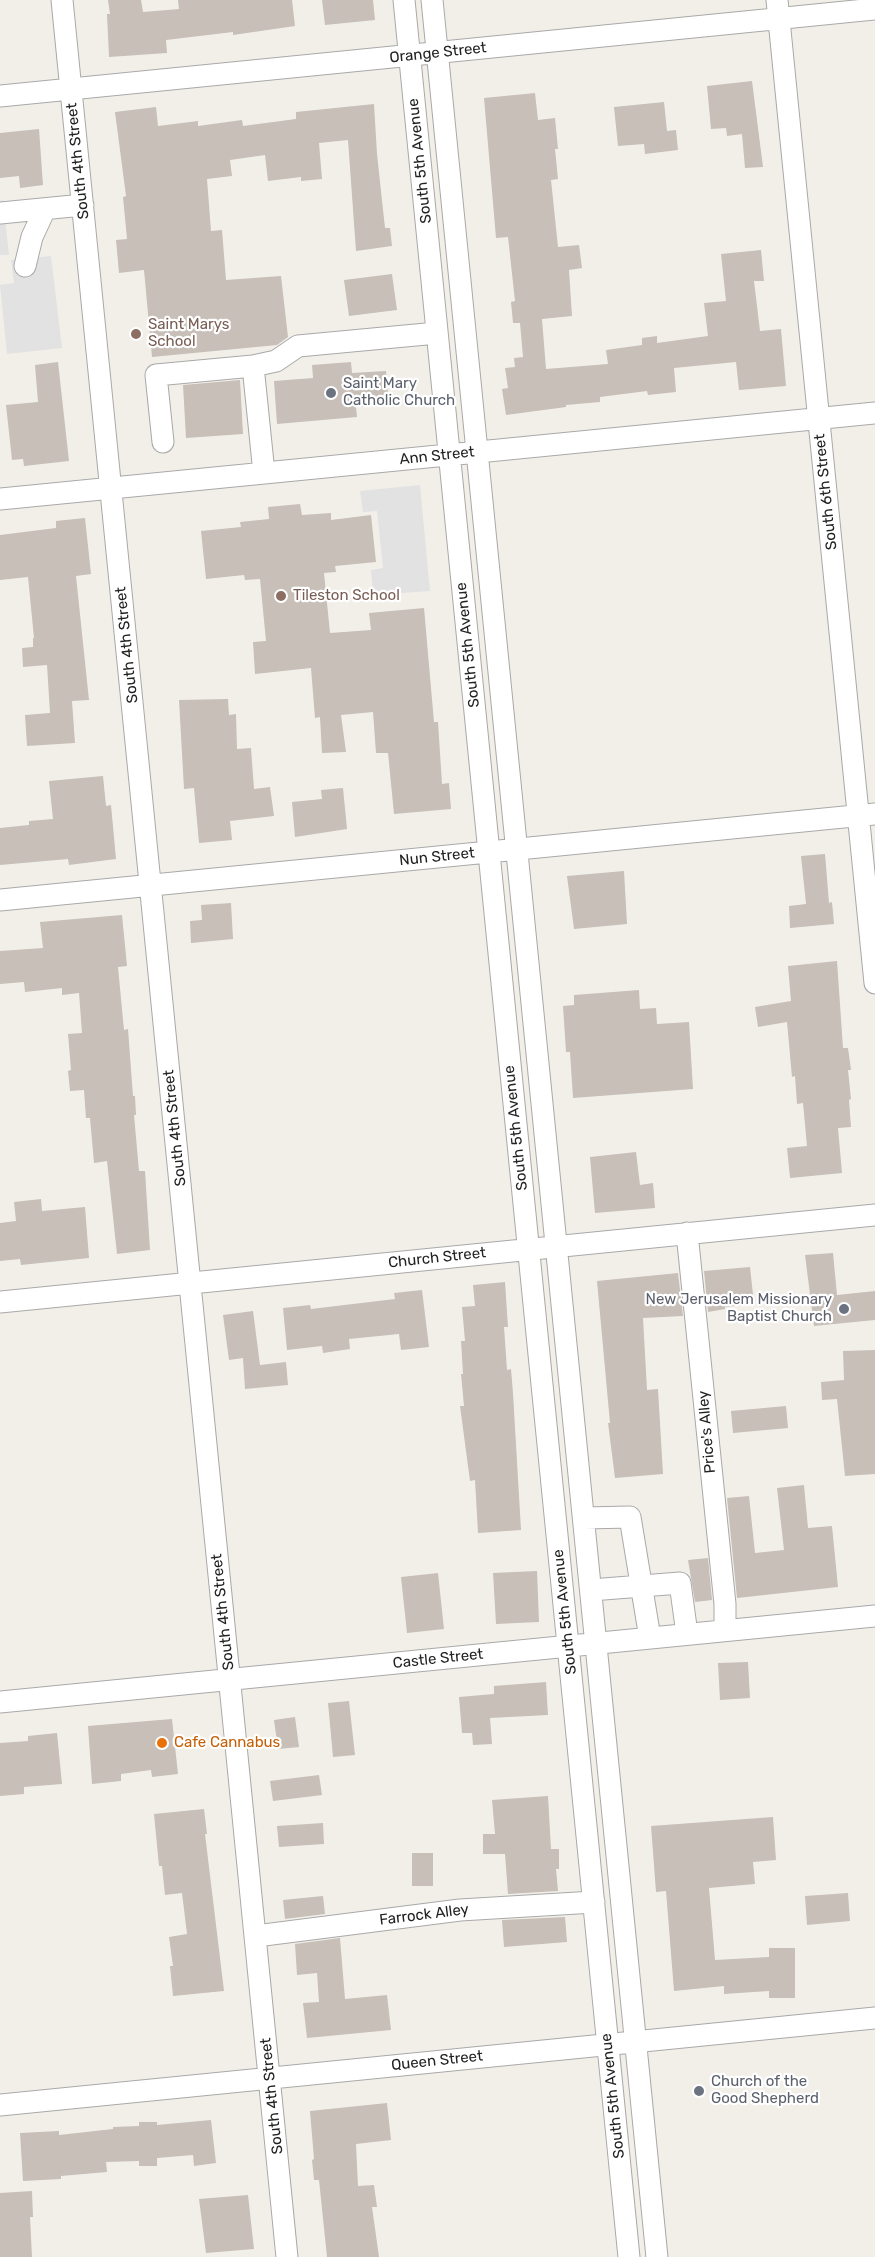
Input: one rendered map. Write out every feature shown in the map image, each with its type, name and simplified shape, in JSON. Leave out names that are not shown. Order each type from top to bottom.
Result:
[{"type":"street","name":"South 4th Street","points":[[62,0],[287,2257]]},
{"type":"street","name":"South 5th Avenue","points":[[404,0],[629,2257]]},
{"type":"street","name":"South 5th Avenue","points":[[432,0],[657,2257]]},
{"type":"street","name":"Orange Street","points":[[0,96],[437,53],[778,9],[875,9]]},
{"type":"street","name":"South 6th Street","points":[[778,9],[819,418],[867,814],[875,983]]},
{"type":"street","points":[[0,213],[83,205]]},
{"type":"street","points":[[25,266],[32,237],[45,209]]},
{"type":"street","points":[[163,442],[156,375],[252,366],[276,361],[298,346],[437,333]]},
{"type":"street","points":[[252,366],[264,473]]},
{"type":"street","name":"Ann Street","points":[[0,499],[875,413]]},
{"type":"street","name":"Nun Street","points":[[0,900],[867,814]]},
{"type":"street","name":"Church Street","points":[[0,1302],[875,1215]]},
{"type":"street","name":"Price's Alley","points":[[687,1233],[725,1604],[725,1630]]},
{"type":"street","points":[[584,1518],[630,1517],[650,1638]]},
{"type":"street","points":[[591,1590],[680,1583],[687,1634]]},
{"type":"street","name":"Castle Street","points":[[0,1702],[875,1616]]},
{"type":"street","name":"Farrock Alley","points":[[256,1936],[460,1910],[594,1902]]},
{"type":"street","name":"Queen Street","points":[[0,2105],[875,2018]]},
{"type":"shaded area","points":[[3,200],[9,255],[0,255],[0,201]]},
{"type":"shaded area","points":[[51,256],[62,348],[7,354],[0,285],[14,283],[11,260]]},
{"type":"shaded area","points":[[420,485],[430,591],[373,595],[371,570],[383,568],[377,511],[363,512],[360,491]]},
{"type":"building","points":[[108,0],[141,0],[143,12],[179,9],[178,0],[292,0],[295,26],[233,35],[233,32],[166,40],[167,53],[109,57]]},
{"type":"building","points":[[322,0],[373,0],[375,20],[325,25]]},
{"type":"building","points":[[752,81],[763,167],[745,168],[742,134],[727,136],[726,128],[711,129],[707,86]]},
{"type":"building","points":[[535,93],[538,120],[555,118],[558,179],[551,180],[558,247],[579,245],[582,268],[569,270],[572,316],[542,319],[546,369],[608,364],[606,350],[642,345],[642,338],[657,336],[657,343],[708,336],[704,303],[726,301],[721,254],[761,250],[764,281],[754,281],[760,331],[781,329],[786,386],[739,390],[736,362],[674,368],[676,392],[648,395],[647,391],[600,397],[600,402],[506,415],[502,389],[508,388],[505,368],[515,367],[514,358],[523,357],[520,323],[513,323],[511,302],[515,301],[508,237],[496,238],[484,98]]},
{"type":"building","points":[[664,102],[667,131],[676,130],[678,150],[645,154],[644,144],[618,146],[614,107]]},
{"type":"building","points":[[374,104],[385,228],[390,228],[392,246],[356,251],[348,140],[319,143],[322,179],[301,181],[301,177],[268,181],[265,155],[230,160],[232,176],[207,179],[211,231],[222,230],[226,280],[281,276],[288,337],[277,345],[152,357],[144,270],[119,273],[116,240],[127,239],[123,197],[126,196],[115,112],[156,107],[158,126],[198,121],[198,126],[242,120],[243,126],[296,119],[296,112]]},
{"type":"building","points":[[39,129],[43,185],[20,188],[19,176],[0,178],[0,133]]},
{"type":"building","points":[[392,274],[397,310],[349,316],[344,280]]},
{"type":"building","points":[[58,362],[69,461],[24,466],[23,459],[12,460],[6,405],[38,402],[35,365]]},
{"type":"building","name":"Saint Mary Catholic Church","points":[[351,362],[352,373],[386,371],[389,405],[356,407],[357,417],[277,424],[274,381],[313,378],[312,365]]},
{"type":"building","points":[[240,380],[243,434],[186,438],[183,385]]},
{"type":"building","points":[[300,504],[302,515],[331,513],[331,520],[371,515],[376,562],[335,566],[336,572],[324,573],[330,633],[371,630],[369,613],[424,608],[434,722],[438,722],[442,784],[449,783],[451,809],[394,814],[388,753],[376,753],[373,712],[341,715],[346,752],[322,753],[320,717],[315,718],[311,668],[255,674],[253,642],[266,641],[260,579],[245,580],[244,575],[206,579],[201,531],[241,527],[240,522],[269,519],[268,507]]},
{"type":"building","points":[[85,518],[91,574],[76,576],[89,700],[72,701],[75,743],[27,746],[25,715],[50,713],[47,665],[23,667],[22,648],[33,647],[34,638],[28,577],[0,580],[0,535],[56,528],[56,521]]},
{"type":"building","points":[[228,699],[229,715],[236,714],[237,749],[251,748],[254,789],[270,787],[274,816],[230,821],[232,840],[199,843],[194,788],[184,789],[179,700]]},
{"type":"building","points":[[103,776],[106,806],[111,805],[116,859],[69,865],[68,859],[0,865],[0,828],[29,825],[29,821],[53,819],[49,781]]},
{"type":"building","points":[[343,788],[347,829],[295,837],[292,802],[322,799],[321,790]]},
{"type":"building","points":[[825,854],[829,903],[832,902],[834,924],[790,928],[789,906],[806,904],[801,856]]},
{"type":"building","points":[[624,871],[627,924],[574,929],[567,876]]},
{"type":"building","points":[[231,903],[233,939],[191,943],[190,921],[202,920],[201,905]]},
{"type":"building","points":[[122,915],[127,966],[118,967],[124,1030],[128,1029],[133,1096],[135,1096],[136,1115],[134,1115],[139,1171],[145,1171],[150,1250],[117,1254],[107,1161],[94,1163],[90,1118],[86,1118],[84,1090],[70,1091],[68,1034],[82,1033],[79,993],[62,995],[62,988],[25,992],[24,982],[0,984],[0,951],[43,948],[40,922]]},
{"type":"building","points":[[837,961],[843,1048],[848,1048],[851,1070],[848,1070],[851,1127],[838,1128],[842,1173],[790,1178],[787,1148],[807,1146],[803,1103],[797,1104],[795,1076],[792,1077],[787,1022],[758,1027],[755,1007],[791,1001],[788,966]]},
{"type":"building","points":[[639,990],[640,1009],[656,1008],[657,1024],[689,1022],[693,1089],[573,1098],[570,1052],[566,1052],[563,1006],[574,1005],[574,995]]},
{"type":"building","points":[[636,1152],[640,1185],[653,1183],[655,1208],[595,1213],[590,1157]]},
{"type":"building","points":[[41,1199],[42,1211],[85,1207],[89,1258],[21,1265],[20,1259],[0,1261],[0,1223],[16,1221],[14,1202]]},
{"type":"building","name":"New Jerusalem Missionary Baptist Church","points":[[833,1253],[837,1295],[875,1291],[875,1320],[814,1326],[805,1255]]},
{"type":"building","points":[[750,1267],[754,1304],[725,1307],[725,1309],[708,1312],[704,1271]]},
{"type":"building","points":[[678,1273],[683,1316],[643,1318],[647,1390],[658,1389],[663,1474],[615,1478],[608,1423],[610,1423],[597,1281]]},
{"type":"building","points":[[505,1282],[508,1327],[504,1327],[507,1370],[511,1369],[521,1530],[478,1533],[475,1480],[470,1481],[460,1406],[464,1406],[461,1374],[463,1374],[461,1341],[465,1341],[462,1307],[475,1306],[473,1285]]},
{"type":"building","points":[[422,1290],[429,1347],[401,1350],[399,1334],[349,1339],[350,1349],[323,1353],[322,1346],[287,1350],[283,1308],[310,1305],[311,1309],[395,1299],[394,1293]]},
{"type":"building","points":[[253,1311],[260,1365],[286,1362],[288,1385],[245,1389],[243,1358],[229,1360],[223,1315]]},
{"type":"building","points":[[875,1350],[875,1474],[845,1476],[837,1399],[822,1400],[821,1382],[844,1380],[843,1351]]},
{"type":"building","points":[[786,1406],[788,1428],[733,1433],[731,1411]]},
{"type":"building","points":[[804,1485],[808,1528],[832,1526],[838,1587],[737,1598],[727,1498],[749,1496],[755,1553],[784,1550],[777,1488]]},
{"type":"building","points":[[708,1558],[712,1600],[695,1602],[688,1560]]},
{"type":"building","points":[[537,1571],[539,1622],[496,1624],[493,1573]]},
{"type":"building","points":[[438,1573],[444,1629],[407,1633],[401,1577]]},
{"type":"building","points":[[748,1662],[750,1698],[720,1700],[718,1663]]},
{"type":"building","points":[[546,1682],[548,1715],[490,1718],[492,1744],[473,1745],[472,1733],[462,1733],[459,1697],[494,1694],[494,1686]]},
{"type":"building","points":[[349,1701],[355,1755],[333,1757],[328,1703]]},
{"type":"building","points":[[295,1717],[299,1747],[278,1749],[274,1720]]},
{"type":"building","points":[[172,1719],[178,1774],[152,1777],[151,1770],[121,1774],[121,1781],[92,1784],[88,1726]]},
{"type":"building","points":[[57,1733],[62,1784],[24,1787],[24,1794],[0,1796],[0,1743],[28,1741],[28,1736]]},
{"type":"building","points":[[319,1775],[322,1795],[273,1801],[270,1781]]},
{"type":"building","points":[[548,1796],[551,1849],[559,1849],[559,1869],[556,1869],[558,1891],[508,1894],[505,1854],[483,1854],[483,1834],[495,1834],[492,1800]]},
{"type":"building","points":[[204,1809],[224,1991],[173,1996],[170,1966],[173,1966],[169,1937],[187,1934],[182,1893],[165,1895],[162,1866],[159,1866],[154,1814]]},
{"type":"building","points":[[773,1817],[776,1860],[753,1862],[755,1884],[709,1888],[715,1960],[769,1957],[769,1948],[795,1948],[795,1998],[769,1998],[769,1991],[724,1994],[724,1986],[674,1991],[666,1891],[656,1892],[651,1826]]},
{"type":"building","points":[[323,1823],[324,1844],[279,1847],[277,1826]]},
{"type":"building","points":[[412,1853],[433,1853],[433,1886],[412,1886]]},
{"type":"building","points":[[848,1893],[850,1921],[807,1925],[805,1896]]},
{"type":"building","points":[[323,1896],[325,1914],[285,1919],[283,1900]]},
{"type":"building","points":[[565,1917],[567,1942],[504,1947],[502,1920]]},
{"type":"building","points":[[340,1938],[345,1999],[387,1995],[391,2030],[307,2038],[303,2003],[319,2002],[317,1973],[297,1975],[295,1944]]},
{"type":"building","points":[[387,2103],[391,2140],[356,2144],[358,2186],[374,2185],[377,2207],[372,2207],[379,2257],[327,2257],[319,2180],[314,2180],[310,2111]]},
{"type":"building","points":[[211,2120],[216,2163],[194,2166],[193,2155],[157,2158],[157,2166],[139,2166],[139,2161],[106,2162],[107,2172],[61,2176],[61,2179],[23,2181],[20,2133],[59,2131],[59,2135],[113,2129],[113,2127],[139,2126],[139,2122],[157,2122],[157,2125]]},
{"type":"building","points":[[32,2191],[33,2217],[30,2217],[32,2257],[0,2257],[0,2193]]},
{"type":"building","points":[[248,2195],[254,2249],[206,2253],[199,2199]]},
{"type":"place","name":"Saint Marys School","points":[[136,334]]},
{"type":"place","name":"Saint Mary Catholic Church","points":[[331,393]]},
{"type":"place","name":"Tileston School","points":[[281,596]]},
{"type":"place","name":"New Jerusalem Missionary Baptist Church","points":[[844,1309]]},
{"type":"place","name":"Cafe Cannabus","points":[[162,1743]]},
{"type":"place","name":"Church of the Good Shepherd","points":[[699,2091]]}]
